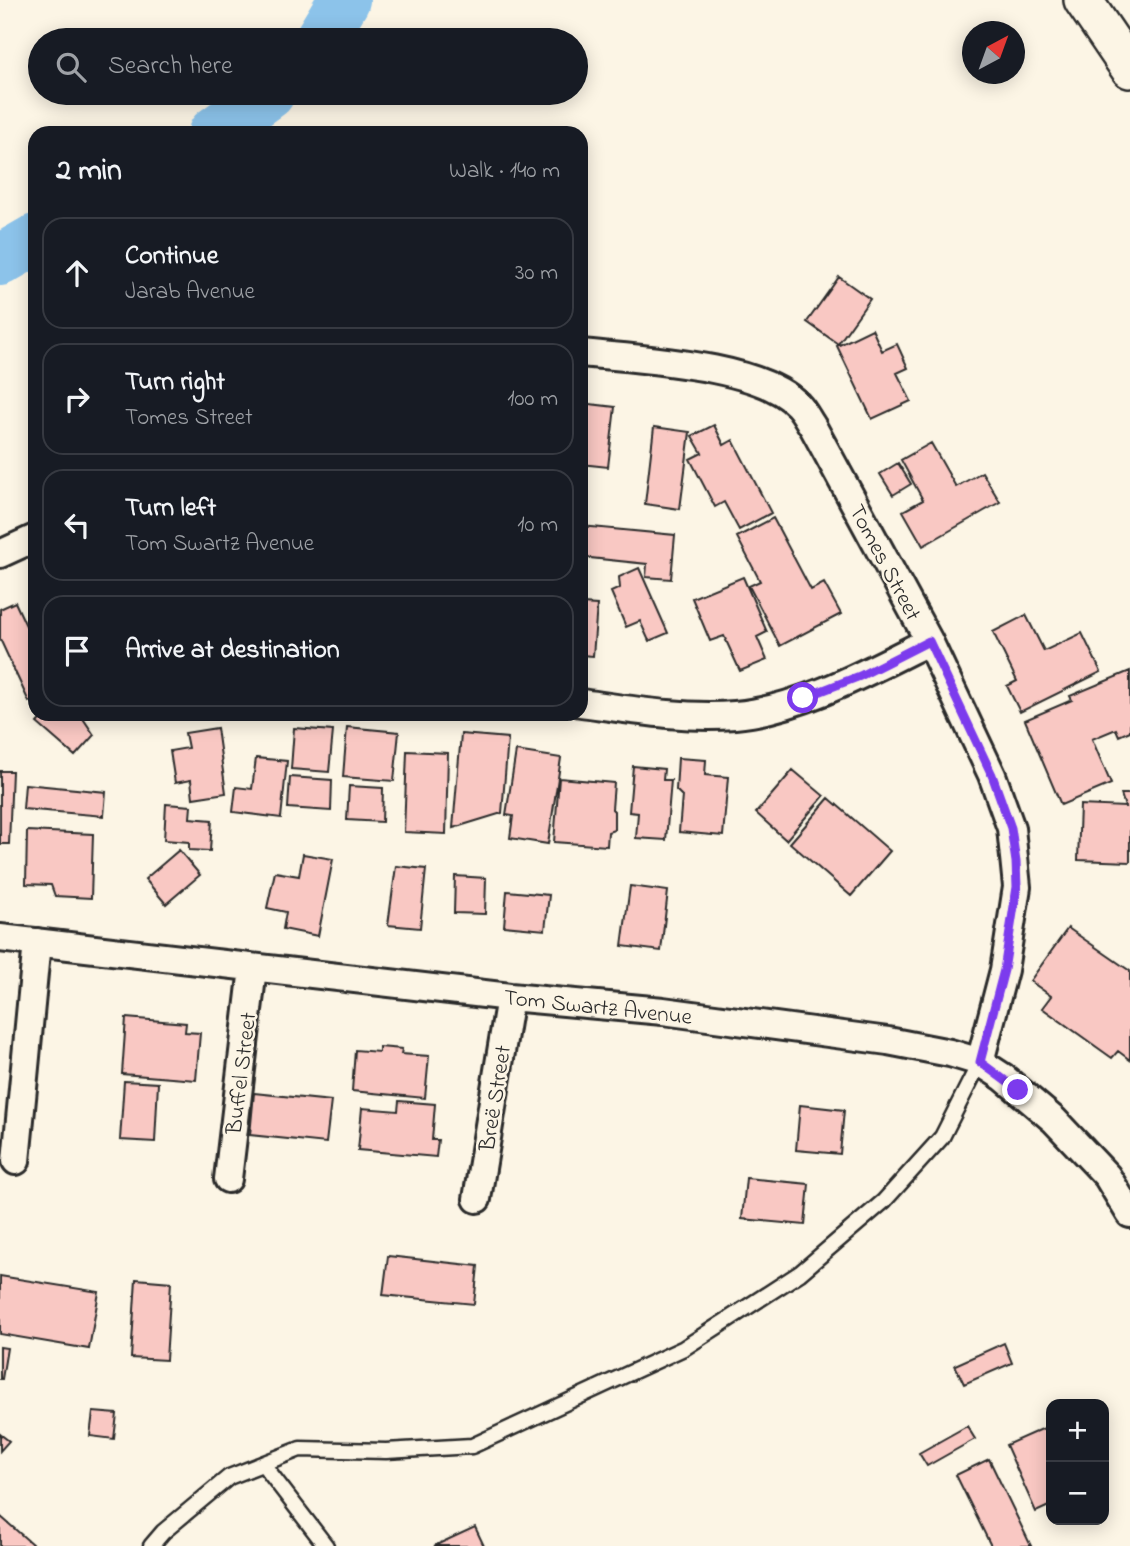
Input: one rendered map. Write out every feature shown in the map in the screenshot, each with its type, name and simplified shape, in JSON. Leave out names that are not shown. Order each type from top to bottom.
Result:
[{"type":"main road","points":[[1083,0],[1130,69]]},
{"type":"street","name":"Tomes Street","points":[[588,354],[723,370],[760,382],[785,394],[797,404],[813,427],[929,641],[992,775],[1011,828],[1017,887],[1004,970],[980,1062]]},
{"type":"street","points":[[0,554],[28,541]]},
{"type":"street","points":[[588,705],[684,716],[736,715],[763,711],[860,676],[929,641]]},
{"type":"street","name":"Tom Swartz Avenue","points":[[0,938],[510,997],[663,1011],[888,1041],[950,1053],[980,1062],[1010,1083],[1061,1126],[1107,1176],[1130,1214]]},
{"type":"street","points":[[16,1161],[37,942]]},
{"type":"street","name":"Buffel Street","points":[[228,1179],[253,968]]},
{"type":"street","name":"Breë Street","points":[[477,1199],[510,997]]},
{"type":"lane","points":[[150,1546],[229,1477],[300,1449],[386,1451],[472,1446],[684,1348],[800,1273],[884,1201],[942,1137],[980,1062]]},
{"type":"lane","points":[[263,1464],[326,1546]]},
{"type":"building","points":[[839,277],[870,299],[838,344],[807,322]]},
{"type":"building","points":[[872,329],[882,351],[897,344],[908,368],[897,373],[911,401],[872,419],[837,346]]},
{"type":"building","points":[[588,404],[615,407],[608,467],[588,465]]},
{"type":"building","points":[[714,425],[724,445],[733,440],[771,513],[739,530],[724,502],[715,507],[690,459],[702,453],[692,436]]},
{"type":"building","points":[[654,427],[690,432],[680,509],[645,504]]},
{"type":"building","points":[[931,443],[956,487],[982,472],[1000,502],[923,546],[903,511],[923,500],[901,460]]},
{"type":"building","points":[[898,463],[911,484],[893,495],[880,474]]},
{"type":"building","points":[[773,518],[811,590],[824,583],[841,614],[780,646],[749,586],[760,581],[737,537]]},
{"type":"building","points":[[588,527],[675,535],[671,579],[646,577],[647,564],[588,558]]},
{"type":"building","points":[[639,568],[668,633],[649,641],[640,621],[626,627],[611,592],[620,588],[619,577]]},
{"type":"building","points":[[743,577],[767,632],[757,637],[767,660],[740,671],[724,636],[710,641],[692,598]]},
{"type":"building","points":[[15,602],[28,630],[28,700],[0,639],[0,609]]},
{"type":"building","points":[[588,604],[597,605],[593,656],[588,656]]},
{"type":"building","points":[[1026,615],[1044,651],[1082,633],[1101,672],[1020,712],[1007,686],[1017,681],[993,632]]},
{"type":"building","points":[[1130,671],[1130,731],[1119,736],[1116,729],[1092,739],[1111,784],[1061,805],[1025,720],[1072,700],[1070,696]]},
{"type":"building","points":[[85,721],[94,735],[75,756],[37,723]]},
{"type":"building","points":[[347,727],[399,732],[394,781],[343,777]]},
{"type":"building","points":[[217,728],[226,793],[193,798],[191,780],[175,783],[170,751],[188,748],[185,733]]},
{"type":"building","points":[[294,728],[333,731],[329,772],[291,769]]},
{"type":"building","points":[[461,734],[508,738],[502,813],[453,828]]},
{"type":"building","points":[[407,751],[448,753],[446,834],[404,832]]},
{"type":"building","points":[[516,751],[561,758],[548,844],[510,838],[513,816],[506,815]]},
{"type":"building","points":[[256,758],[287,761],[281,818],[233,812],[236,787],[252,789]]},
{"type":"building","points":[[678,758],[706,760],[705,775],[728,777],[723,836],[679,832],[682,796],[676,790]]},
{"type":"building","points":[[633,766],[664,769],[663,780],[671,780],[666,840],[636,838],[638,813],[629,812]]},
{"type":"building","points":[[793,770],[824,796],[786,840],[756,813]]},
{"type":"building","points":[[0,771],[12,771],[9,844],[0,844]]},
{"type":"building","points":[[290,777],[332,780],[331,811],[288,808]]},
{"type":"building","points":[[559,778],[614,783],[614,830],[608,832],[607,846],[554,842]]},
{"type":"building","points":[[25,784],[106,792],[104,816],[23,809]]},
{"type":"building","points":[[349,786],[383,788],[382,822],[347,820]]},
{"type":"building","points":[[1121,794],[1130,794],[1130,862],[1078,860],[1080,805],[1125,807]]},
{"type":"building","points":[[829,798],[890,851],[851,896],[790,843]]},
{"type":"building","points":[[166,804],[191,806],[190,818],[212,820],[210,851],[189,850],[189,842],[164,840]]},
{"type":"building","points":[[27,831],[93,834],[91,898],[55,896],[51,885],[26,884]]},
{"type":"building","points":[[179,850],[200,875],[166,904],[145,879]]},
{"type":"building","points":[[303,854],[333,859],[318,936],[283,929],[286,912],[267,908],[275,872],[299,876]]},
{"type":"building","points":[[396,866],[426,869],[420,928],[388,925]]},
{"type":"building","points":[[455,876],[486,878],[485,914],[454,913]]},
{"type":"building","points":[[630,886],[668,891],[661,951],[622,946]]},
{"type":"building","points":[[507,891],[549,895],[545,930],[504,926]]},
{"type":"building","points":[[1068,928],[1130,971],[1130,1060],[1118,1051],[1112,1058],[1042,1008],[1051,996],[1030,981]]},
{"type":"building","points":[[126,1018],[186,1023],[185,1032],[200,1033],[196,1080],[122,1074]]},
{"type":"building","points":[[379,1047],[402,1049],[401,1054],[429,1056],[425,1098],[352,1091],[355,1050],[379,1052]]},
{"type":"building","points":[[124,1081],[158,1083],[155,1142],[120,1140]]},
{"type":"building","points":[[254,1093],[331,1101],[326,1143],[250,1135]]},
{"type":"building","points":[[399,1101],[435,1104],[432,1140],[438,1140],[436,1157],[358,1150],[362,1108],[398,1111]]},
{"type":"building","points":[[800,1105],[844,1110],[840,1154],[796,1150]]},
{"type":"building","points":[[746,1178],[809,1184],[805,1225],[742,1219]]},
{"type":"building","points":[[388,1256],[478,1266],[474,1304],[383,1295]]},
{"type":"building","points":[[0,1276],[99,1292],[89,1349],[0,1334]]},
{"type":"building","points":[[136,1279],[171,1282],[166,1360],[131,1358]]},
{"type":"building","points":[[1004,1343],[1012,1363],[964,1384],[955,1365]]},
{"type":"building","points":[[0,1347],[7,1348],[2,1379],[0,1379]]},
{"type":"building","points":[[93,1412],[117,1414],[114,1439],[90,1436]]},
{"type":"building","points":[[967,1426],[975,1439],[927,1466],[919,1453]]},
{"type":"building","points":[[1046,1427],[1046,1507],[1036,1512],[1006,1445]]},
{"type":"building","points":[[0,1434],[9,1441],[0,1451]]},
{"type":"building","points":[[989,1459],[1031,1546],[991,1546],[956,1475]]},
{"type":"building","points":[[0,1516],[32,1544],[0,1546]]},
{"type":"building","points":[[475,1527],[484,1546],[434,1546]]},
{"type":"waterway","points":[[327,28],[344,0]]},
{"type":"waterway","points":[[224,126],[252,105]]},
{"type":"waterway","points":[[0,260],[28,244]]},
{"type":"route","points":[[803,698],[860,676],[929,641],[992,775],[1011,828],[1017,887],[1004,970],[980,1062],[1018,1090]]}]
